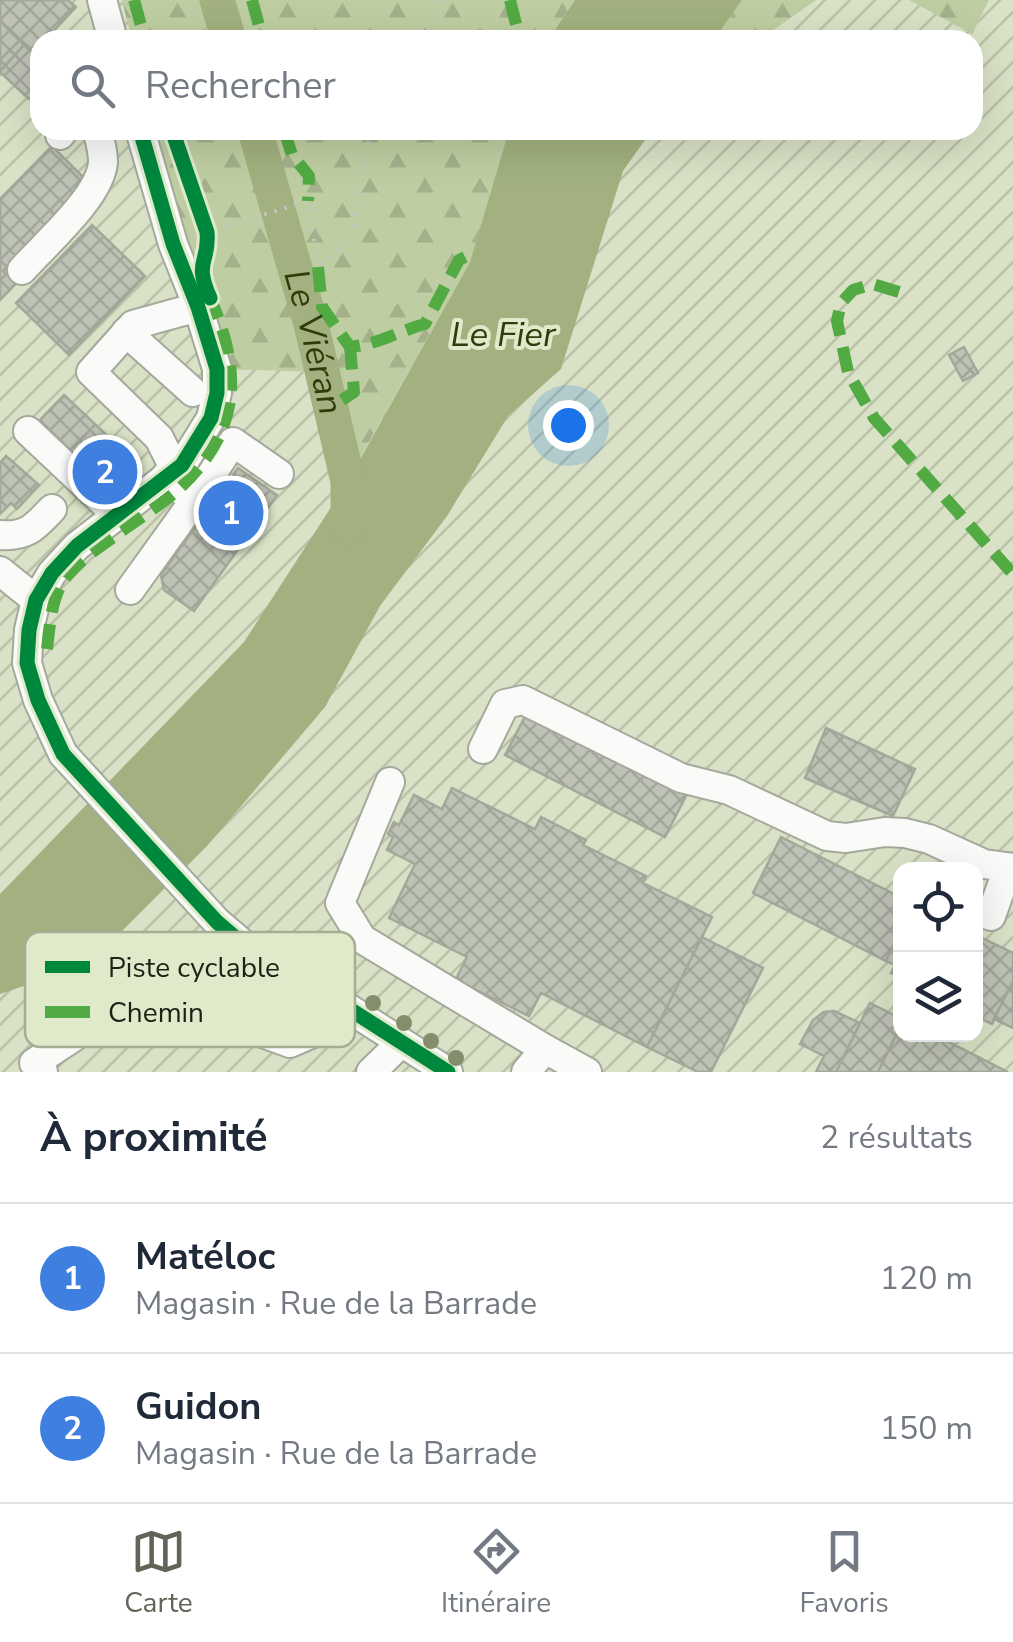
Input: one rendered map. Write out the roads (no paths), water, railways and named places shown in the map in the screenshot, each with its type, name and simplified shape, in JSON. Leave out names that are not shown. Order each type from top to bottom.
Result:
[{"type":"street","points":[[102,0],[110,30]]},
{"type":"street","points":[[22,270],[98,181],[103,163],[99,140]]},
{"type":"street","points":[[143,140],[173,244],[217,369],[217,393],[198,443],[171,473],[78,546],[52,573],[36,600],[27,663],[38,700],[95,777],[243,932]]},
{"type":"street","points":[[194,501],[171,473],[159,438],[91,372],[133,324],[198,307]]},
{"type":"street","points":[[126,332],[193,392]]},
{"type":"street","points":[[28,430],[117,515]]},
{"type":"street","points":[[130,590],[233,442],[279,474]]},
{"type":"street","points":[[0,535],[22,536],[32,531],[52,508]]},
{"type":"street","points":[[0,571],[36,600]]},
{"type":"street","points":[[483,750],[505,704],[522,700],[681,778],[730,790],[826,836],[905,834],[929,839],[984,864],[1013,868]]},
{"type":"street","points":[[390,782],[340,903],[362,939],[587,1072]]},
{"type":"street","points":[[983,913],[990,916],[1002,884],[1013,877]]},
{"type":"street","points":[[355,1015],[448,1072]]},
{"type":"street","points":[[371,1072],[400,1044]]},
{"type":"street","points":[[43,1072],[34,1063],[58,1047]]},
{"type":"street","points":[[526,1072],[544,1049]]},
{"type":"water","points":[[575,0],[742,0],[721,30],[555,30]]},
{"type":"water","name":"Le Fier","points":[[506,140],[645,140],[623,171],[561,369],[508,416],[447,516],[380,606],[325,707],[208,845],[121,932],[25,932],[25,986],[0,994],[0,894],[244,642],[348,481],[470,262]]},
{"type":"waterway","name":"Le Viéran","points":[[217,0],[226,30]]},
{"type":"waterway","name":"Le Viéran","points":[[258,140],[311,324],[348,481],[348,527]]},
{"type":"place","name":"Guidon","points":[[105,472]]},
{"type":"place","name":"Matéloc","points":[[231,513]]}]
